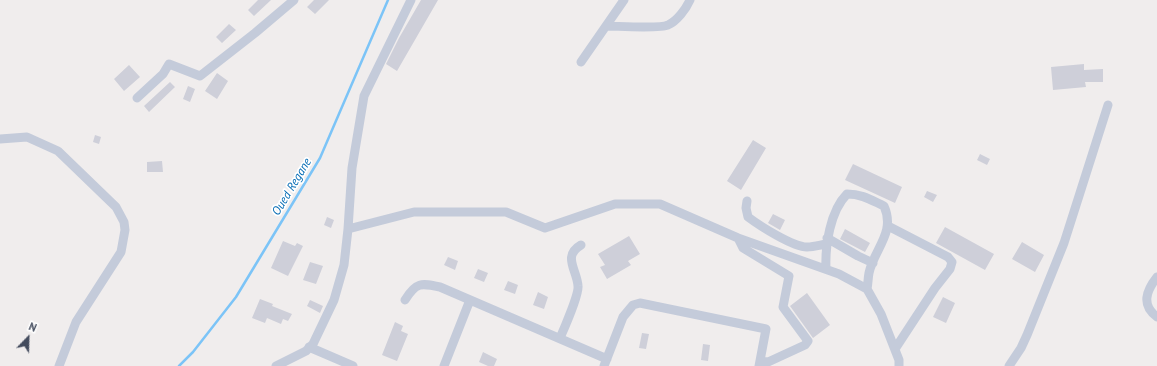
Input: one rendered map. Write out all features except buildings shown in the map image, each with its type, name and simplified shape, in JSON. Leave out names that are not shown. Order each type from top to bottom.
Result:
[{"type":"street","points":[[137,98],[162,74],[169,64],[200,76],[294,0]]},
{"type":"street","points":[[276,366],[310,348],[334,300],[344,265],[352,168],[364,96],[411,0]]},
{"type":"street","points":[[581,62],[624,0]]},
{"type":"street","points":[[606,26],[667,26],[685,10],[690,0]]},
{"type":"street","points":[[1009,366],[1021,348],[1027,335],[1064,243],[1108,105]]},
{"type":"street","points":[[0,139],[27,137],[58,151],[116,207],[124,222],[125,240],[122,252],[76,322],[59,366]]},
{"type":"street","points":[[826,269],[827,241],[842,200],[848,194],[858,194],[884,206],[887,212],[888,226],[869,272],[868,289],[881,314],[899,360],[899,366]]},
{"type":"street","points":[[747,201],[746,208],[748,217],[760,226],[784,239],[806,247],[827,241],[873,263]]},
{"type":"street","points":[[348,229],[414,212],[506,212],[545,228],[615,204],[660,204],[738,238],[839,274],[868,289]]},
{"type":"street","points":[[888,226],[948,257],[952,262],[950,269],[935,288],[895,349]]},
{"type":"street","points":[[405,300],[410,292],[424,284],[440,287],[560,338],[605,362],[623,317],[633,305],[640,303],[766,329],[759,364],[768,362],[805,344],[808,341],[783,307],[789,276],[744,248],[738,238]]},
{"type":"street","points":[[560,338],[578,286],[571,256],[574,249],[581,245]]},
{"type":"street","points":[[1157,277],[1149,287],[1147,296],[1147,306],[1157,317]]},
{"type":"street","points":[[444,366],[470,300]]},
{"type":"street","points":[[310,348],[353,366]]},
{"type":"waterway","name":"Oued Regane","points":[[179,366],[193,352],[236,297],[320,158],[388,0]]}]
